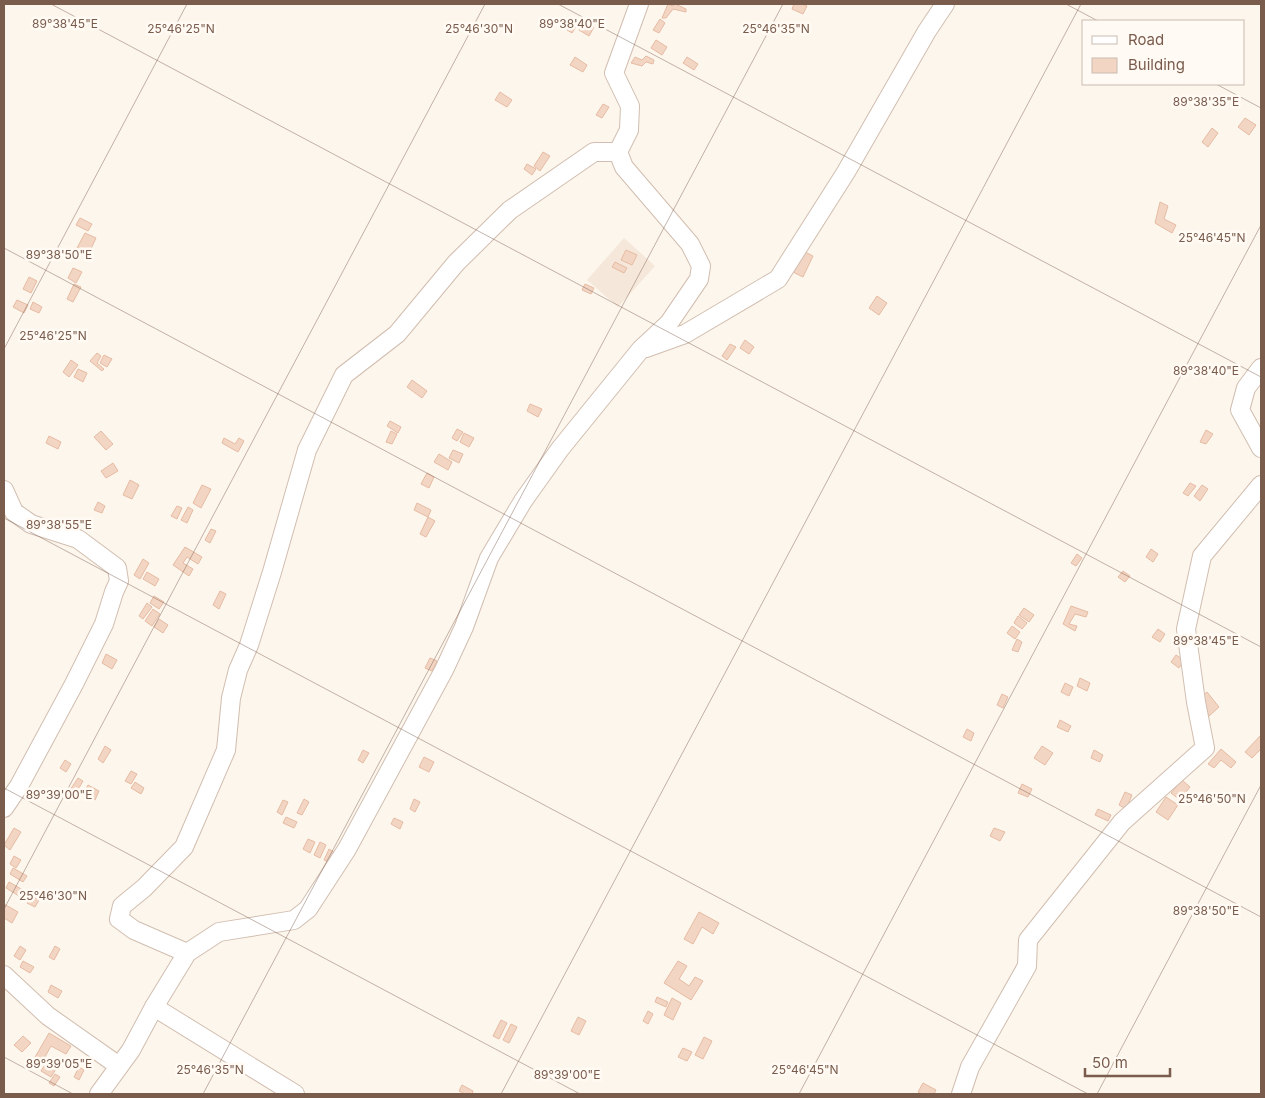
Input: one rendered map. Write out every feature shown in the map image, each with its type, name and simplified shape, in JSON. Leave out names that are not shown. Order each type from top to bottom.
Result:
[{"type":"street","points":[[98,1094],[131,1050],[154,1006],[188,954],[219,932],[294,920],[308,909],[347,849],[444,670],[464,626],[489,558],[523,502],[560,448],[641,349],[669,323],[699,279],[701,266],[690,244],[624,167],[618,152],[629,130],[630,106],[614,73],[639,4]]},
{"type":"street","points":[[641,349],[685,334],[778,279],[846,172],[927,31],[945,4]]},
{"type":"street","points":[[188,954],[134,930],[119,918],[122,906],[144,888],[184,847],[226,750],[230,698],[272,572],[307,450],[344,375],[397,334],[456,263],[510,210],[594,152],[618,152]]},
{"type":"street","points":[[1261,368],[1246,388],[1240,410],[1261,448]]},
{"type":"street","points":[[961,1094],[970,1067],[1027,966],[1028,940],[1122,822],[1206,748],[1196,702],[1186,629],[1202,556],[1261,485]]},
{"type":"street","points":[[4,490],[14,512],[25,520],[31,524],[78,540],[118,568],[120,573],[120,581],[114,592],[104,624],[19,786],[4,808]]},
{"type":"street","points":[[4,975],[48,1016],[119,1066]]},
{"type":"street","points":[[154,1006],[295,1094]]},
{"type":"shaded area","points":[[624,238],[655,266],[618,307],[587,280]]},
{"type":"building","points":[[668,4],[673,6],[675,4],[686,9],[686,12],[673,9],[666,18],[662,18]]},
{"type":"building","points":[[794,4],[807,6],[803,14],[792,9]]},
{"type":"building","points":[[574,18],[579,22],[572,33],[567,30]]},
{"type":"building","points":[[660,19],[665,23],[659,33],[653,30]]},
{"type":"building","points":[[585,22],[594,27],[589,36],[579,30]]},
{"type":"building","points":[[656,40],[667,47],[662,55],[651,48]]},
{"type":"building","points":[[646,56],[654,60],[653,64],[646,62],[642,66],[631,63],[635,57],[642,60]]},
{"type":"building","points":[[575,57],[587,65],[583,72],[570,65]]},
{"type":"building","points":[[687,57],[698,64],[694,70],[683,63]]},
{"type":"building","points":[[500,92],[512,100],[507,107],[495,100]]},
{"type":"building","points":[[603,104],[609,107],[602,118],[596,115]]},
{"type":"building","points":[[1245,118],[1256,125],[1249,135],[1238,127]]},
{"type":"building","points":[[1212,128],[1218,133],[1208,147],[1202,142]]},
{"type":"building","points":[[543,152],[550,156],[540,171],[534,166]]},
{"type":"building","points":[[527,164],[536,169],[532,175],[524,169]]},
{"type":"building","points":[[1160,202],[1168,206],[1164,219],[1176,225],[1172,233],[1155,223]]},
{"type":"building","points":[[80,218],[92,224],[88,231],[76,225]]},
{"type":"building","points":[[85,233],[96,238],[89,253],[77,248]]},
{"type":"building","points":[[626,250],[637,255],[632,265],[621,260]]},
{"type":"building","points":[[803,251],[813,256],[803,277],[793,272]]},
{"type":"building","points":[[615,262],[627,268],[624,273],[612,267]]},
{"type":"building","points":[[73,268],[82,272],[76,283],[68,278]]},
{"type":"building","points":[[29,277],[37,281],[31,293],[23,289]]},
{"type":"building","points":[[74,284],[81,287],[73,302],[67,299]]},
{"type":"building","points":[[585,284],[594,288],[591,294],[582,290]]},
{"type":"building","points":[[877,296],[887,303],[879,315],[869,308]]},
{"type":"building","points":[[17,300],[28,305],[24,313],[13,307]]},
{"type":"building","points":[[33,302],[42,307],[39,313],[30,309]]},
{"type":"building","points":[[745,340],[754,347],[749,354],[740,348]]},
{"type":"building","points":[[730,344],[736,347],[727,360],[722,356]]},
{"type":"building","points":[[97,353],[101,356],[97,363],[104,369],[102,371],[90,361]]},
{"type":"building","points":[[104,355],[112,359],[107,367],[100,363]]},
{"type":"building","points":[[71,360],[78,365],[69,377],[63,372]]},
{"type":"building","points":[[78,369],[87,373],[83,382],[74,377]]},
{"type":"building","points":[[412,380],[427,391],[422,398],[407,387]]},
{"type":"building","points":[[530,404],[542,409],[538,417],[527,411]]},
{"type":"building","points":[[390,421],[401,427],[398,433],[387,426]]},
{"type":"building","points":[[457,429],[463,432],[457,441],[452,438]]},
{"type":"building","points":[[1206,430],[1213,434],[1206,444],[1200,442]]},
{"type":"building","points":[[101,431],[113,444],[106,450],[94,437]]},
{"type":"building","points":[[391,431],[397,434],[392,444],[386,442]]},
{"type":"building","points":[[464,433],[474,438],[469,447],[460,442]]},
{"type":"building","points":[[49,436],[61,442],[58,449],[46,443]]},
{"type":"building","points":[[224,438],[235,444],[239,438],[244,441],[238,452],[222,443]]},
{"type":"building","points":[[453,450],[463,454],[459,463],[449,458]]},
{"type":"building","points":[[439,454],[452,462],[448,470],[434,462]]},
{"type":"building","points":[[113,463],[118,471],[106,478],[101,471]]},
{"type":"building","points":[[427,473],[434,477],[429,488],[421,484]]},
{"type":"building","points":[[130,480],[139,485],[132,499],[123,495]]},
{"type":"building","points":[[1190,483],[1196,486],[1188,496],[1183,493]]},
{"type":"building","points":[[202,485],[211,489],[201,508],[193,503]]},
{"type":"building","points":[[1202,485],[1208,489],[1200,501],[1194,496]]},
{"type":"building","points":[[98,502],[105,506],[102,513],[94,510]]},
{"type":"building","points":[[417,503],[431,510],[428,517],[414,510]]},
{"type":"building","points":[[177,506],[182,508],[177,519],[171,516]]},
{"type":"building","points":[[188,507],[193,510],[187,523],[181,520]]},
{"type":"building","points":[[428,517],[435,521],[426,537],[420,534]]},
{"type":"building","points":[[211,529],[216,531],[210,543],[205,540]]},
{"type":"building","points":[[185,547],[202,557],[198,564],[187,557],[183,563],[193,569],[189,576],[173,565]]},
{"type":"building","points":[[1151,549],[1158,554],[1153,562],[1146,557]]},
{"type":"building","points":[[1077,554],[1082,558],[1076,566],[1071,563]]},
{"type":"building","points":[[143,559],[149,563],[140,579],[134,575]]},
{"type":"building","points":[[1123,571],[1130,576],[1125,582],[1118,577]]},
{"type":"building","points":[[147,572],[159,579],[155,586],[143,579]]},
{"type":"building","points":[[220,591],[226,594],[219,609],[213,605]]},
{"type":"building","points":[[154,596],[164,602],[159,609],[150,603]]},
{"type":"building","points":[[147,603],[152,607],[143,619],[139,616]]},
{"type":"building","points":[[1071,606],[1088,612],[1086,617],[1075,614],[1069,624],[1077,626],[1075,631],[1063,624]]},
{"type":"building","points":[[1024,608],[1034,615],[1029,622],[1019,615]]},
{"type":"building","points":[[153,609],[160,614],[152,626],[145,621]]},
{"type":"building","points":[[1018,616],[1027,623],[1022,629],[1014,623]]},
{"type":"building","points":[[159,619],[168,625],[163,633],[154,627]]},
{"type":"building","points":[[1012,626],[1020,632],[1015,639],[1007,633]]},
{"type":"building","points":[[1158,629],[1165,634],[1160,642],[1152,637]]},
{"type":"building","points":[[1017,639],[1022,642],[1018,652],[1012,650]]},
{"type":"building","points":[[106,654],[117,660],[112,669],[102,663]]},
{"type":"building","points":[[1176,655],[1184,660],[1179,668],[1171,662]]},
{"type":"building","points":[[430,658],[437,661],[432,671],[425,668]]},
{"type":"building","points":[[1080,678],[1090,683],[1087,691],[1077,686]]},
{"type":"building","points":[[1065,683],[1073,687],[1069,696],[1061,692]]},
{"type":"building","points":[[1207,692],[1219,707],[1209,716],[1196,702]]},
{"type":"building","points":[[1002,694],[1008,697],[1003,708],[997,705]]},
{"type":"building","points":[[1060,720],[1071,726],[1068,732],[1057,727]]},
{"type":"building","points":[[967,729],[974,733],[971,741],[963,737]]},
{"type":"building","points":[[1260,736],[1261,749],[1252,758],[1245,752]]},
{"type":"building","points":[[105,746],[111,750],[103,763],[98,759]]},
{"type":"building","points":[[1042,746],[1053,753],[1045,765],[1034,758]]},
{"type":"building","points":[[1221,749],[1236,762],[1231,768],[1221,760],[1214,768],[1208,764]]},
{"type":"building","points":[[363,750],[369,753],[363,763],[358,760]]},
{"type":"building","points":[[1094,750],[1103,755],[1100,762],[1091,758]]},
{"type":"building","points":[[424,757],[434,762],[429,772],[419,767]]},
{"type":"building","points":[[65,760],[71,764],[66,772],[60,768]]},
{"type":"building","points":[[131,771],[137,774],[131,784],[125,781]]},
{"type":"building","points":[[78,778],[83,781],[76,793],[70,790]]},
{"type":"building","points":[[1182,780],[1190,787],[1180,800],[1171,793]]},
{"type":"building","points":[[135,782],[144,788],[141,794],[131,788]]},
{"type":"building","points":[[1022,784],[1032,789],[1028,797],[1018,793]]},
{"type":"building","points":[[88,785],[99,791],[95,800],[84,793]]},
{"type":"building","points":[[1125,792],[1132,795],[1126,809],[1119,805]]},
{"type":"building","points":[[1166,797],[1178,805],[1168,820],[1156,812]]},
{"type":"building","points":[[304,799],[309,802],[302,815],[297,813]]},
{"type":"building","points":[[414,799],[420,802],[415,812],[410,809]]},
{"type":"building","points":[[283,800],[288,802],[282,815],[277,812]]},
{"type":"building","points":[[1098,809],[1111,815],[1108,821],[1095,815]]},
{"type":"building","points":[[286,817],[297,822],[294,828],[283,823]]},
{"type":"building","points":[[394,818],[403,822],[400,829],[391,824]]},
{"type":"building","points":[[14,828],[21,832],[10,850],[4,845]]},
{"type":"building","points":[[994,828],[1005,832],[1000,841],[990,836]]},
{"type":"building","points":[[308,839],[315,842],[310,853],[303,849]]},
{"type":"building","points":[[320,842],[326,845],[320,858],[314,855]]},
{"type":"building","points":[[329,849],[334,852],[329,862],[324,860]]},
{"type":"building","points":[[14,856],[21,860],[16,868],[10,864]]},
{"type":"building","points":[[13,868],[27,876],[23,882],[10,874]]},
{"type":"building","points":[[9,882],[23,890],[19,896],[6,888]]},
{"type":"building","points":[[31,896],[39,900],[35,907],[27,903]]},
{"type":"building","points":[[4,904],[18,912],[12,923],[4,918]]},
{"type":"building","points":[[699,912],[719,923],[713,934],[702,927],[693,944],[684,939]]},
{"type":"building","points":[[20,946],[26,950],[20,960],[14,956]]},
{"type":"building","points":[[55,946],[60,949],[54,960],[49,957]]},
{"type":"building","points":[[23,961],[34,967],[30,973],[20,967]]},
{"type":"building","points":[[678,961],[687,966],[679,979],[689,986],[695,977],[703,981],[691,1000],[664,983]]},
{"type":"building","points":[[51,985],[62,991],[58,998],[48,992]]},
{"type":"building","points":[[657,997],[668,1002],[666,1007],[655,1002]]},
{"type":"building","points":[[672,998],[681,1003],[673,1020],[664,1015]]},
{"type":"building","points":[[648,1011],[653,1014],[648,1024],[643,1021]]},
{"type":"building","points":[[578,1017],[586,1021],[579,1035],[571,1031]]},
{"type":"building","points":[[501,1020],[507,1023],[499,1039],[493,1036]]},
{"type":"building","points":[[511,1024],[517,1027],[509,1043],[503,1040]]},
{"type":"building","points":[[49,1033],[71,1046],[66,1054],[51,1046],[41,1064],[34,1059]]},
{"type":"building","points":[[23,1036],[31,1043],[22,1052],[14,1045]]},
{"type":"building","points":[[704,1037],[712,1041],[703,1059],[695,1055]]},
{"type":"building","points":[[683,1048],[692,1052],[687,1061],[678,1057]]},
{"type":"building","points":[[46,1063],[56,1069],[51,1077],[41,1071]]},
{"type":"building","points":[[79,1067],[84,1070],[79,1080],[74,1077]]},
{"type":"building","points":[[55,1074],[60,1077],[54,1086],[49,1083]]},
{"type":"building","points":[[923,1083],[936,1090],[934,1094],[918,1092]]},
{"type":"building","points":[[462,1085],[473,1091],[472,1094],[465,1094],[459,1091]]}]
